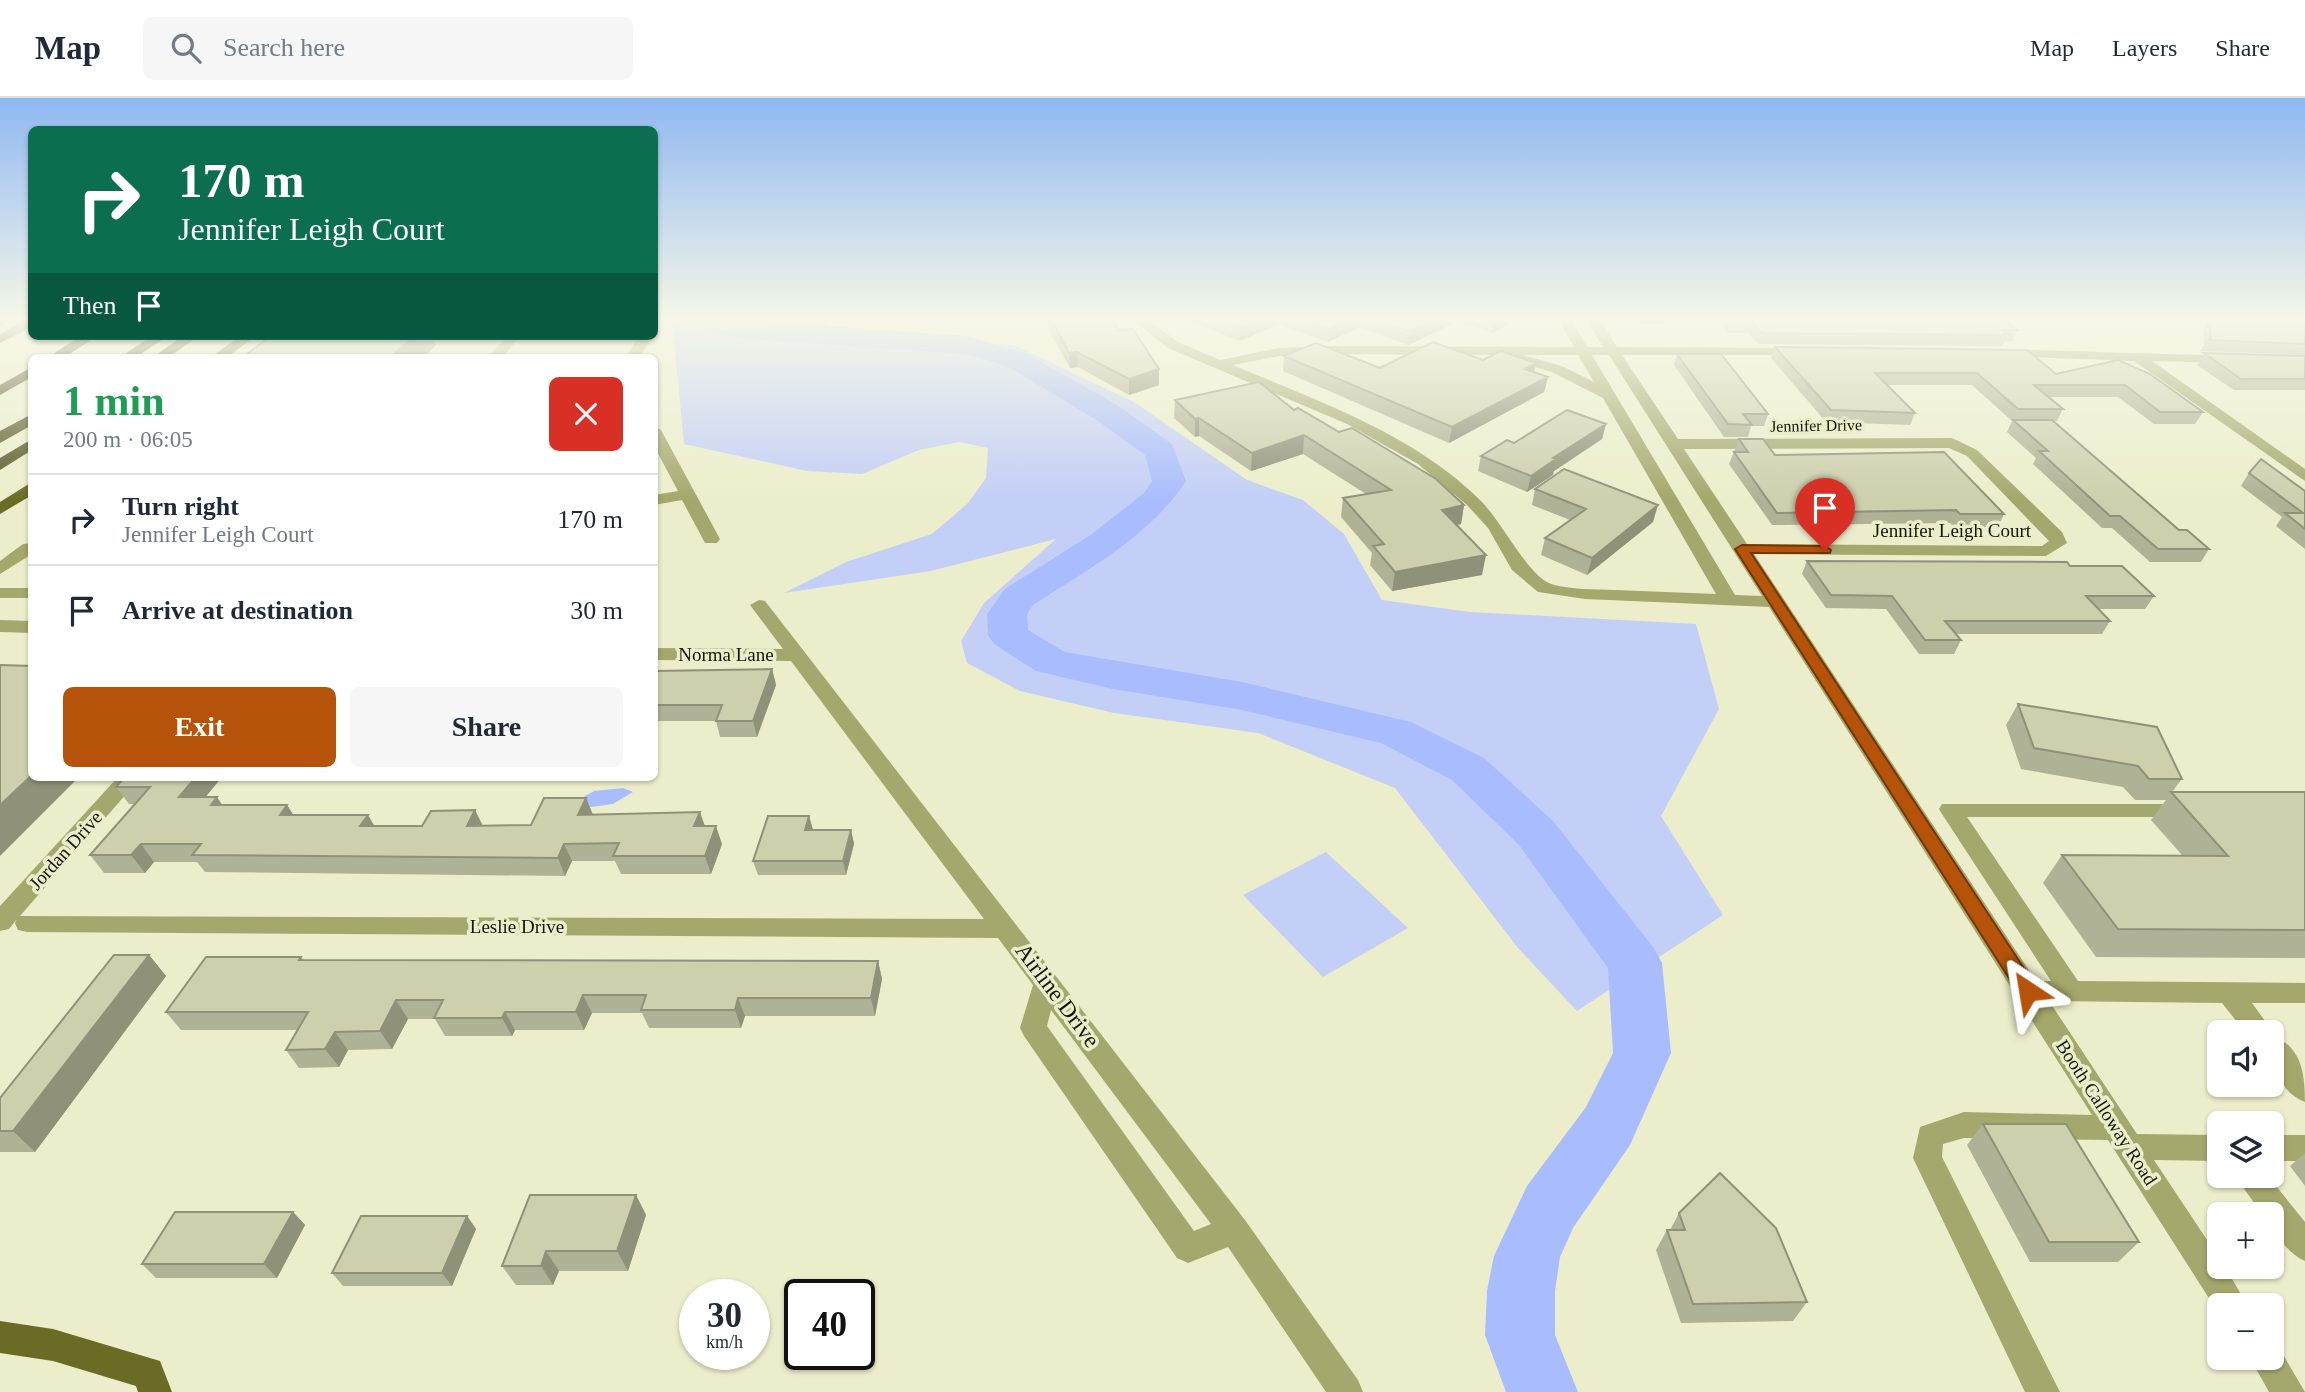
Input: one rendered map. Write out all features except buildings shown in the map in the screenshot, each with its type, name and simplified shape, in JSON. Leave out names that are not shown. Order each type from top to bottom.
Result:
[{"type":"highway","points":[[0,391],[20,379]]},
{"type":"highway","points":[[0,438],[28,420]]},
{"type":"highway","points":[[0,466],[28,446]]},
{"type":"main road","points":[[0,509],[28,490]]},
{"type":"main road","points":[[0,1337],[53,1345],[148,1373],[155,1392]]},
{"type":"street","points":[[1250,379],[1352,421],[1423,461],[1473,502],[1495,526],[1518,566],[1544,588],[1585,594],[1777,602]]},
{"type":"street","points":[[1578,379],[1609,396]]},
{"type":"street","points":[[1599,379],[1729,600]]},
{"type":"street","name":"Booth Calloway Road","points":[[1631,379],[2224,1293]]},
{"type":"street","points":[[2169,379],[2305,476]]},
{"type":"street","name":"Jennifer Drive","points":[[1673,444],[1939,441],[1958,444]]},
{"type":"street","name":"Jennifer Leigh Court","points":[[1742,549],[2046,551],[2055,547],[2058,543],[2056,536],[1972,453],[1958,444]]},
{"type":"street","points":[[660,452],[674,468],[711,539]]},
{"type":"street","points":[[658,470],[674,468]]},
{"type":"street","points":[[658,499],[688,494]]},
{"type":"street","points":[[0,569],[28,550]]},
{"type":"street","points":[[0,593],[28,593]]},
{"type":"street","name":"Airline Drive","points":[[759,605],[1234,1230],[1346,1392]]},
{"type":"street","points":[[0,626],[28,627]]},
{"type":"street","name":"Norma Lane","points":[[658,654],[797,655]]},
{"type":"street","name":"Jordan Drive","points":[[9,918],[127,781]]},
{"type":"street","points":[[1910,809],[2209,809]]},
{"type":"street","points":[[1950,810],[2071,992]]},
{"type":"street","name":"Leslie Drive","points":[[9,918],[1007,929]]},
{"type":"street","points":[[1047,981],[1033,1028],[1188,1248],[1234,1230]]},
{"type":"street","points":[[2028,991],[2305,993]]},
{"type":"street","points":[[2228,992],[2250,1020]]},
{"type":"street","points":[[2284,1063],[2305,1090]]},
{"type":"street","points":[[2043,1392],[1927,1158],[1930,1136],[1964,1125],[2207,1147]]},
{"type":"street","points":[[2284,1148],[2305,1147]]},
{"type":"street","points":[[2259,1188],[2305,1246]]},
{"type":"street","points":[[2274,1370],[2288,1392]]},
{"type":"shaded area","points":[[678,379],[1086,379],[1134,402],[1247,480],[1303,500],[1344,534],[1382,600],[1470,612],[1696,624],[1719,709],[1661,816],[1723,915],[1577,1011],[1518,948],[1395,788],[1258,733],[1114,713],[1020,691],[967,663],[961,641],[984,603],[1056,539],[931,571],[784,593],[846,562],[932,534],[968,503],[986,478],[988,448],[959,442],[919,450],[862,474],[807,471],[684,444]]},
{"type":"shaded area","points":[[623,788],[633,792],[613,804],[584,808],[578,800],[594,791]]},
{"type":"shaded area","points":[[1326,852],[1408,928],[1323,977],[1243,895]]},
{"type":"waterway","points":[[1050,379],[1106,412],[1160,451],[1169,481],[1156,500],[1105,542],[1019,597],[1007,614],[1008,635],[1051,662],[1113,676],[1242,696],[1395,732],[1468,769],[1536,833],[1635,963],[1642,1053],[1608,1126],[1550,1207],[1527,1256],[1521,1291],[1520,1335],[1542,1392]]},
{"type":"route","points":[[1825,550],[1742,549],[2028,991]]}]
